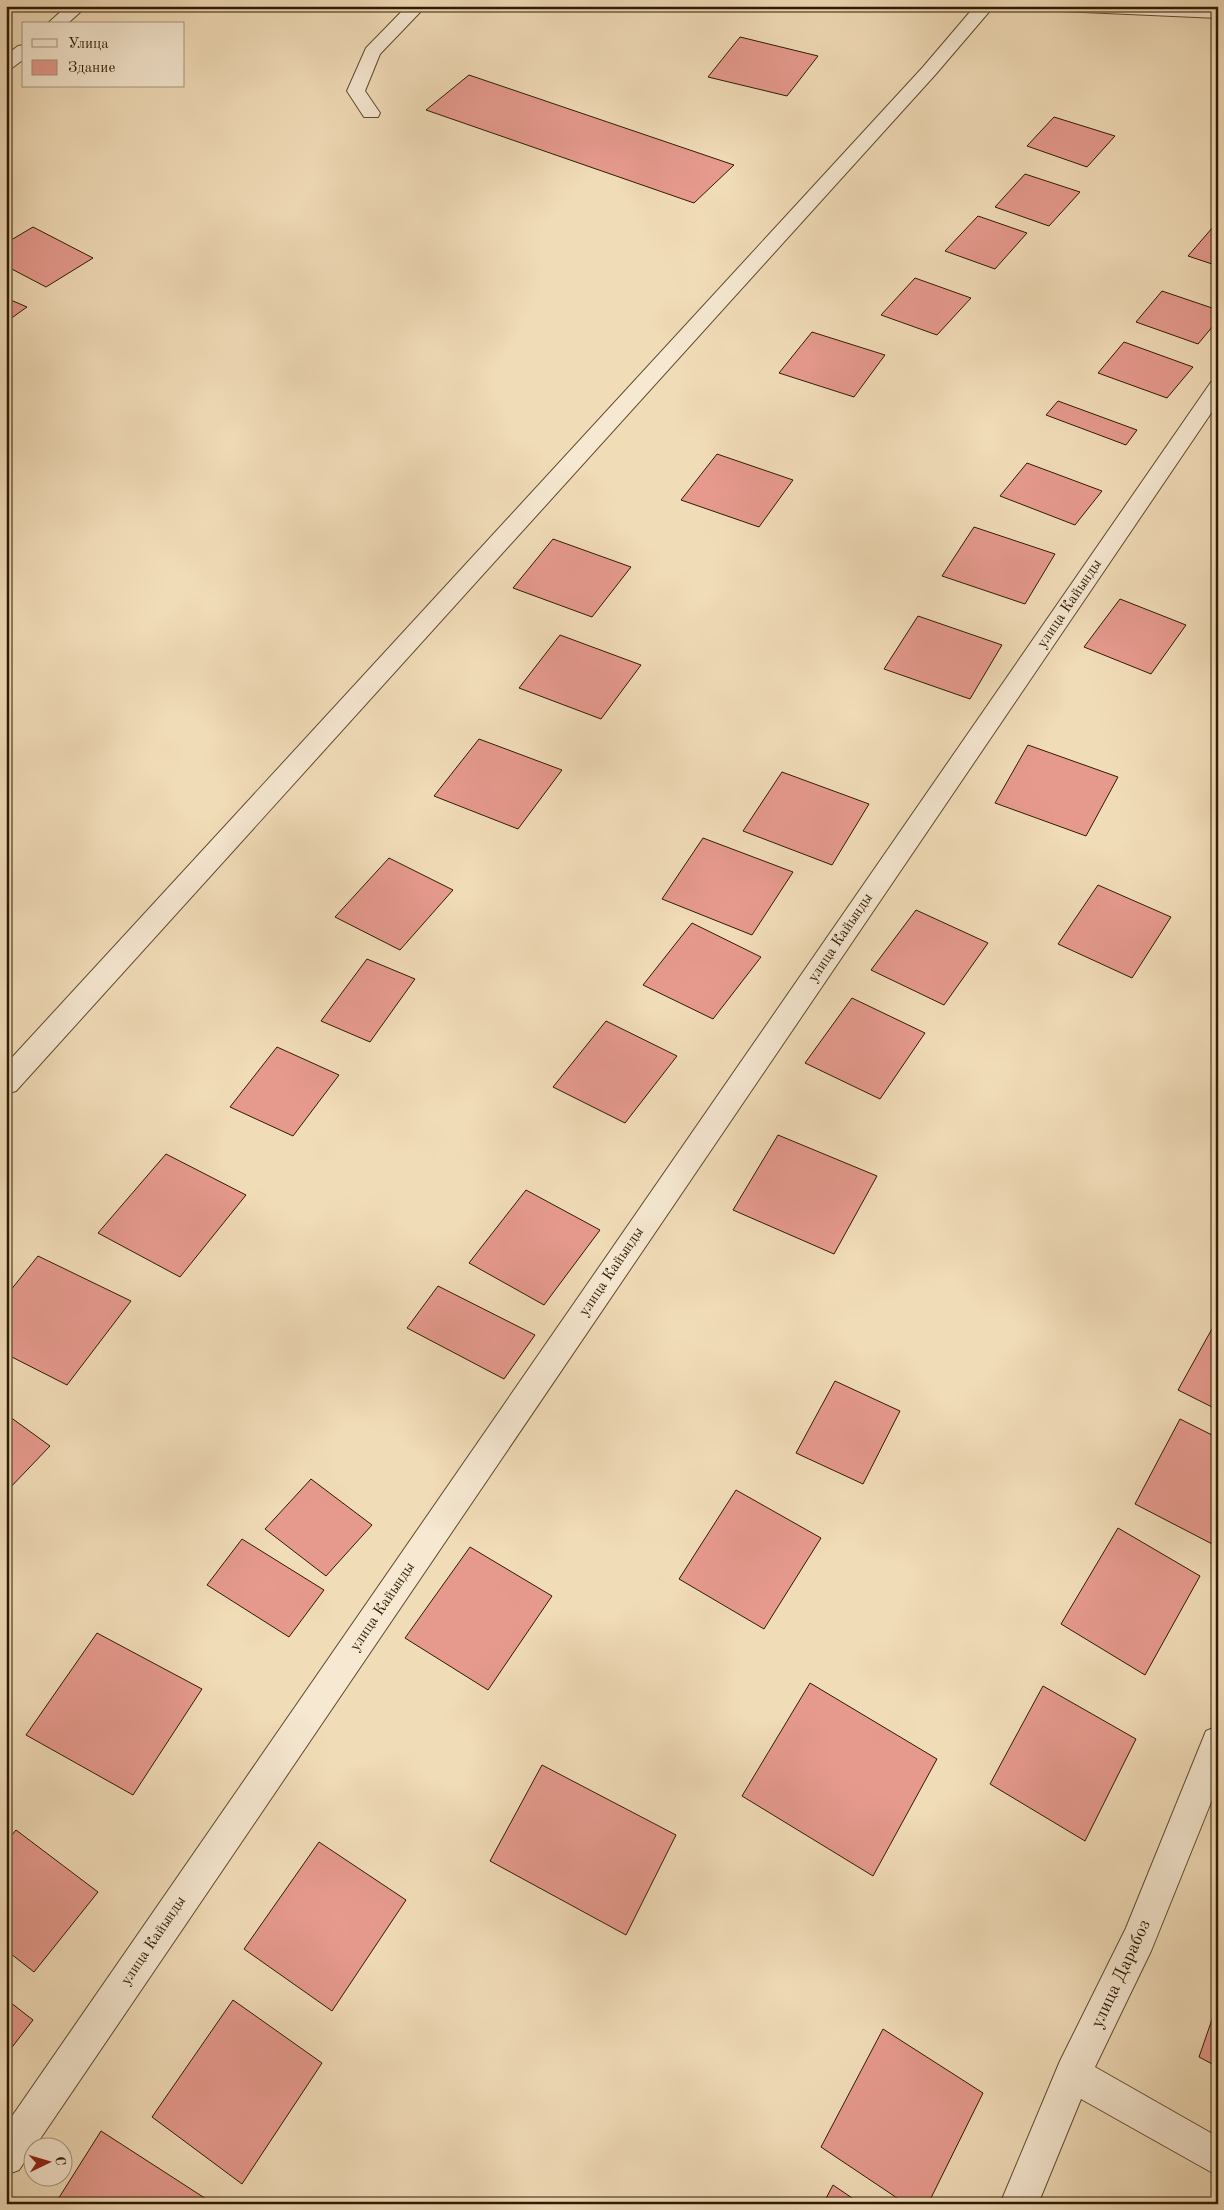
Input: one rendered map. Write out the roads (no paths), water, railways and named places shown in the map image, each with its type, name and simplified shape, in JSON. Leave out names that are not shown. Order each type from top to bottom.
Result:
[{"type":"street","points":[[58,22],[78,6]]},
{"type":"street","points":[[371,113],[356,91],[372,52],[417,6]]},
{"type":"street","points":[[6,1083],[922,78],[985,6]]},
{"type":"street","points":[[6,64],[22,52]]},
{"type":"street","name":"улица Кайынды","points":[[6,2158],[1218,387]]},
{"type":"street","name":"улица Дарабоз","points":[[1019,2204],[1073,2074],[1139,1939],[1218,1742]]},
{"type":"street","points":[[1073,2074],[1218,2158]]},
{"type":"lane","points":[[1038,6],[1218,14]]}]
